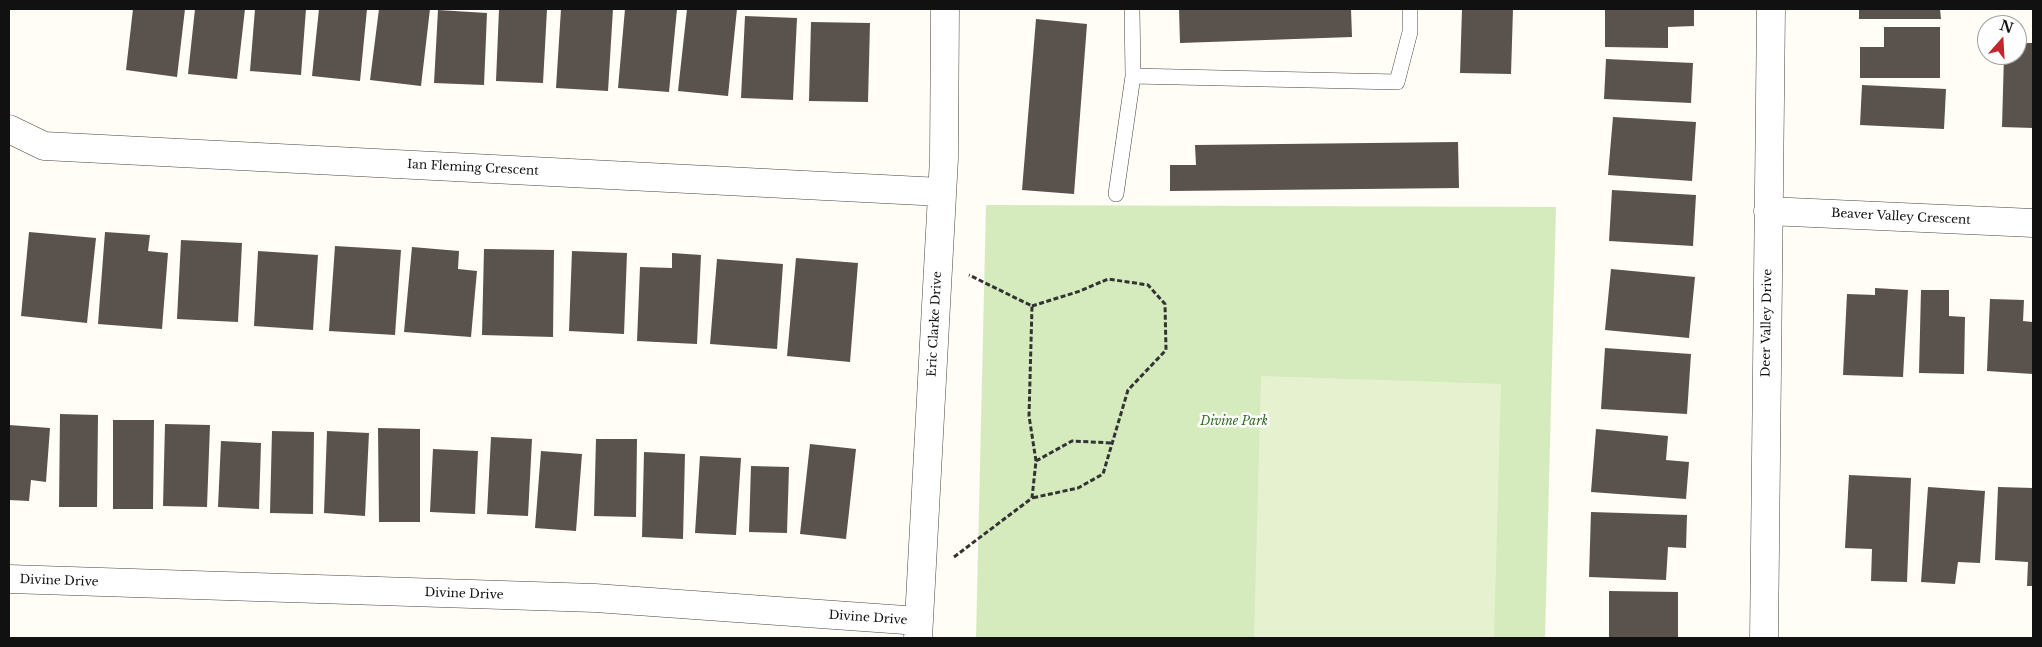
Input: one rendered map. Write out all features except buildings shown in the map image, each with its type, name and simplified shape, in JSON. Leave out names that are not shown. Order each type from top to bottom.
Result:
[{"type":"street","name":"Eric Clarke Drive","points":[[918,630],[944,158],[945,9]]},
{"type":"street","name":"Deer Valley Drive","points":[[1764,638],[1772,9]]},
{"type":"street","name":"Ian Fleming Crescent","points":[[9,129],[44,146],[942,192]]},
{"type":"street","name":"Beaver Valley Crescent","points":[[1768,211],[2033,223]]},
{"type":"street","name":"Divine Drive","points":[[9,579],[596,598],[918,630]]},
{"type":"lane","points":[[1116,194],[1133,76],[1132,9]]},
{"type":"lane","points":[[1133,76],[1397,82],[1410,32],[1410,9]]},
{"type":"path","points":[[921,581],[1032,498],[1078,488],[1103,474],[1128,390],[1166,350],[1165,304],[1148,285],[1108,279],[1080,291],[1032,306],[939,261]]},
{"type":"path","points":[[1032,306],[1029,416],[1036,461],[1032,498]]},
{"type":"path","points":[[1036,461],[1072,441],[1112,443]]},
{"type":"green space","name":"Divine Park","points":[[986,205],[1556,207],[1545,638],[976,638]]},
{"type":"green space","points":[[1261,376],[1501,384],[1494,638],[1254,638]]}]
